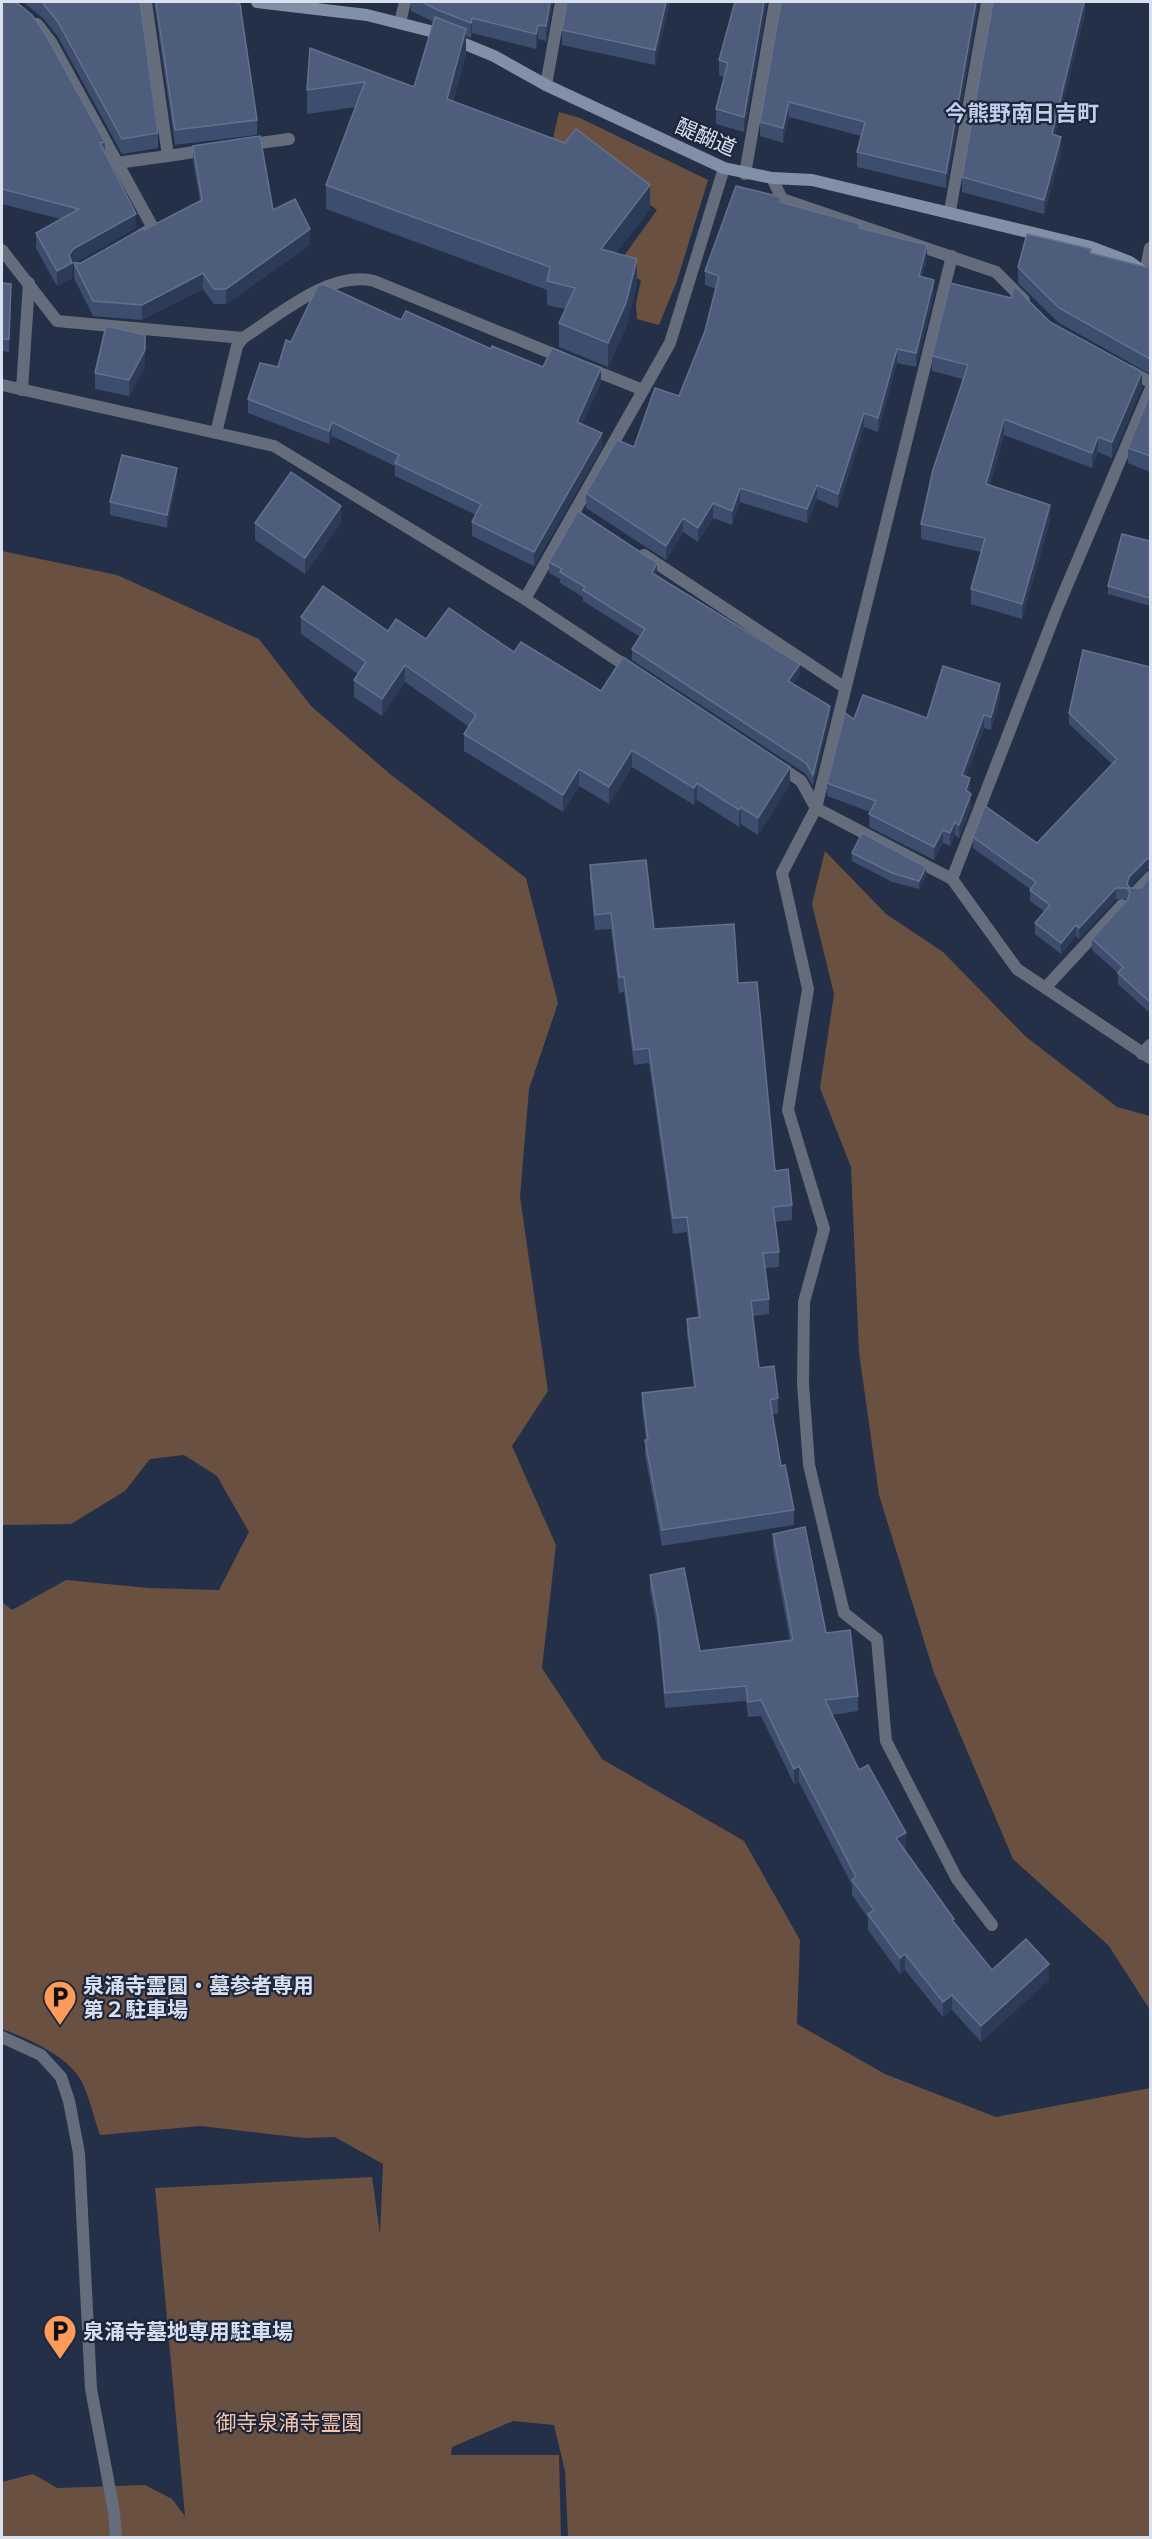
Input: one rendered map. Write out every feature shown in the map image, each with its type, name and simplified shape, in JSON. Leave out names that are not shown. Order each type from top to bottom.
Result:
[{"type":"main road","name":"醍醐道","points":[[257,2],[351,12],[400,22],[476,48],[546,85],[724,168],[772,178],[812,180],[950,211],[1113,254],[1148,275]]},
{"type":"street","points":[[146,2],[168,156]]},
{"type":"street","points":[[400,22],[405,2]]},
{"type":"street","points":[[546,85],[561,2]]},
{"type":"street","points":[[745,174],[776,2]]},
{"type":"street","points":[[950,211],[987,2]]},
{"type":"street","points":[[29,16],[51,42],[153,228],[125,244]]},
{"type":"street","points":[[116,163],[289,139]]},
{"type":"street","points":[[525,600],[580,513],[669,343],[724,168]]},
{"type":"street","points":[[772,178],[782,199],[996,272],[1030,305]]},
{"type":"street","points":[[1148,275],[1150,248]]},
{"type":"street","points":[[2,250],[57,321],[243,338]]},
{"type":"street","points":[[952,256],[816,808],[782,873],[808,989],[788,1110],[824,1229],[804,1302],[803,1384],[809,1465],[844,1613],[877,1639],[886,1741],[957,1879],[992,1925]]},
{"type":"street","points":[[216,433],[237,346],[243,338],[336,281],[358,278],[374,281],[643,390]]},
{"type":"street","points":[[22,390],[29,283]]},
{"type":"street","points":[[1122,366],[1150,382]]},
{"type":"street","points":[[2,385],[274,446],[525,600],[643,677]]},
{"type":"street","points":[[952,879],[1057,609],[1150,390]]},
{"type":"street","points":[[635,549],[844,687]]},
{"type":"street","points":[[761,755],[801,781],[816,808],[952,879],[1017,969],[1148,1052]]},
{"type":"street","points":[[1135,893],[1150,877]]},
{"type":"street","points":[[1046,987],[1122,905]]},
{"type":"street","points":[[2,2037],[41,2055],[61,2077],[69,2101],[79,2153],[91,2389],[114,2512],[116,2538]]},
{"type":"green space","points":[[559,112],[580,118],[708,180],[677,281],[659,325],[637,319],[636,304],[641,280],[625,274],[621,260],[657,210],[576,148],[549,156]]},
{"type":"green space","name":"御寺泉涌寺霊園","points":[[2,551],[117,575],[259,639],[311,706],[390,774],[526,878],[558,1003],[529,1089],[520,1197],[548,1391],[512,1446],[556,1545],[542,1668],[602,1759],[744,1841],[800,1940],[797,2024],[885,2074],[996,2117],[1150,2088],[1150,2537],[568,2537],[565,2471],[554,2425],[513,2421],[452,2447],[451,2455],[559,2455],[561,2537],[2,2537],[2,2482],[33,2474],[57,2488],[145,2485],[172,2499],[185,2516],[155,2188],[372,2177],[380,2234],[383,2164],[335,2137],[304,2138],[201,2126],[100,2135],[85,2088],[68,2064],[46,2049],[2,2029],[2,1602],[12,1610],[66,1580],[149,1588],[219,1590],[249,1532],[217,1476],[184,1455],[150,1459],[125,1491],[71,1524],[2,1525]]},
{"type":"green space","points":[[825,851],[886,914],[943,952],[1025,1036],[1117,1107],[1150,1116],[1150,2010],[1109,1946],[1013,1859],[934,1673],[879,1495],[859,1352],[851,1167],[820,1088],[834,994],[812,904]]},
{"type":"building","points":[[2,2],[16,2],[32,15],[44,32],[105,142],[100,143],[136,214],[73,249],[69,255],[72,263],[57,271],[36,233],[79,209],[2,189]]},
{"type":"building","points":[[42,2],[140,2],[158,133],[122,139],[58,22]]},
{"type":"building","points":[[156,2],[232,2],[240,4],[257,120],[175,130]]},
{"type":"building","points":[[422,2],[550,2],[546,26],[538,25],[536,34],[472,18],[471,23]]},
{"type":"building","points":[[567,2],[666,2],[655,50],[562,30]]},
{"type":"building","points":[[735,2],[764,2],[744,117],[716,109],[728,63],[719,60]]},
{"type":"building","points":[[781,2],[976,2],[946,173],[857,152],[865,122],[789,102],[783,128],[760,122]]},
{"type":"building","points":[[993,2],[1084,2],[1052,134],[1061,137],[1044,200],[962,177]]},
{"type":"building","points":[[435,17],[466,29],[447,99],[565,143],[576,129],[650,185],[601,249],[637,259],[626,303],[608,343],[559,323],[575,288],[547,281],[550,267],[326,185],[365,82],[307,90],[310,48],[414,87]]},
{"type":"building","points":[[260,136],[273,210],[295,199],[310,229],[226,289],[214,289],[203,273],[142,305],[93,301],[74,263],[81,263],[143,228],[144,230],[202,200],[193,146]]},
{"type":"building","points":[[736,186],[781,197],[780,202],[860,224],[859,228],[927,245],[919,276],[934,280],[916,353],[897,349],[878,418],[864,413],[838,494],[817,485],[807,509],[740,488],[732,511],[713,503],[698,528],[683,518],[666,546],[586,493],[617,440],[634,447],[655,388],[679,396],[705,331],[719,276],[705,271]]},
{"type":"building","points":[[1027,234],[1091,249],[1090,253],[1150,268],[1150,359],[1059,308],[1018,267]]},
{"type":"building","points":[[2,283],[11,284],[9,339],[2,339]]},
{"type":"building","points":[[950,283],[1011,298],[1014,286],[1050,322],[1142,372],[1112,442],[1098,437],[1092,453],[1004,419],[986,484],[1050,505],[1022,604],[971,589],[985,538],[921,524],[933,470],[968,365],[932,356]]},
{"type":"building","points":[[323,284],[401,320],[406,311],[491,349],[492,346],[543,367],[552,348],[601,368],[577,422],[602,433],[534,552],[472,522],[481,504],[395,463],[399,455],[332,422],[329,431],[248,399],[260,363],[278,367],[286,340],[291,342],[317,287]]},
{"type":"building","points":[[106,326],[145,335],[145,350],[129,380],[95,373]]},
{"type":"building","points":[[1150,394],[1150,456],[1128,448]]},
{"type":"building","points":[[122,455],[177,468],[167,515],[110,502]]},
{"type":"building","points":[[291,472],[341,506],[305,558],[255,523]]},
{"type":"building","points":[[578,511],[657,563],[652,573],[800,664],[788,681],[830,706],[813,775],[806,763],[632,649],[645,629],[583,590],[585,587],[560,572],[562,569],[549,562]]},
{"type":"building","points":[[1122,534],[1150,541],[1150,598],[1108,586]]},
{"type":"building","points":[[323,586],[388,631],[396,619],[426,639],[449,608],[514,652],[521,642],[601,691],[623,657],[790,767],[758,818],[741,807],[739,810],[697,783],[694,788],[632,750],[609,787],[579,769],[563,795],[464,734],[476,715],[405,665],[382,699],[354,680],[366,662],[301,617]]},
{"type":"building","points":[[1083,650],[1150,667],[1150,859],[1148,858],[1129,877],[1127,884],[1130,888],[1141,888],[1150,877],[1150,1002],[1118,973],[1123,967],[1092,939],[1128,899],[1130,892],[1127,888],[1116,888],[1079,928],[1076,925],[1061,943],[1035,923],[1050,905],[1030,890],[1036,882],[973,837],[985,806],[1037,843],[1117,759],[1069,713]]},
{"type":"building","points":[[943,666],[1000,684],[991,717],[984,715],[962,775],[970,778],[966,790],[971,794],[959,825],[955,822],[950,833],[943,830],[934,847],[869,814],[876,801],[827,783],[845,713],[854,719],[863,695],[927,718]]},
{"type":"building","points":[[862,833],[926,867],[919,881],[892,873],[852,853]]},
{"type":"building","points":[[646,860],[654,929],[734,924],[738,983],[757,982],[775,1171],[788,1169],[792,1205],[773,1207],[779,1252],[763,1253],[769,1299],[751,1301],[759,1368],[774,1366],[778,1398],[770,1400],[781,1466],[785,1465],[794,1510],[662,1530],[645,1440],[648,1440],[642,1393],[695,1387],[687,1319],[700,1317],[687,1217],[673,1218],[649,1048],[634,1050],[624,977],[619,977],[611,913],[595,915],[590,865]]},
{"type":"building","points":[[805,1527],[826,1633],[850,1630],[858,1696],[825,1700],[859,1770],[868,1765],[906,1833],[896,1838],[954,1919],[952,1920],[992,1970],[1026,1939],[1049,1964],[981,2026],[952,1995],[943,2002],[905,1954],[900,1958],[868,1914],[874,1910],[852,1880],[856,1877],[799,1766],[794,1769],[761,1700],[748,1702],[746,1686],[665,1693],[658,1618],[650,1575],[684,1568],[700,1651],[793,1640],[773,1534]]},
{"type":"place","name":"泉涌寺霊園・墓参者専用 第２駐車場","points":[[60,2026]]},
{"type":"place","name":"泉涌寺墓地専用駐車場","points":[[60,2360]]},
{"type":"district","name":"今熊野南日吉町","points":[[1022,113]]}]
